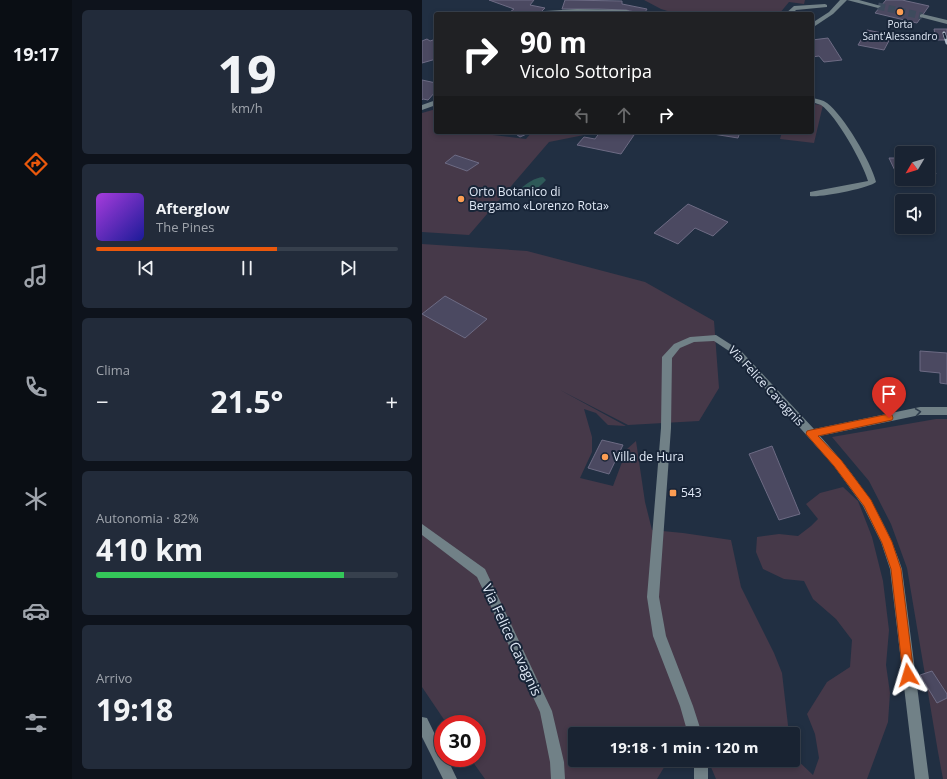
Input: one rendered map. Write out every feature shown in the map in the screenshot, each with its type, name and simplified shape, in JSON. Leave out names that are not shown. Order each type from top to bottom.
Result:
[{"type":"street","points":[[850,0],[878,6]]},
{"type":"street","points":[[790,12],[794,8],[826,2],[843,1]]},
{"type":"street","points":[[815,24],[831,13],[843,1]]},
{"type":"street","points":[[815,24],[826,2]]},
{"type":"street","points":[[561,12],[627,12]]},
{"type":"street","points":[[922,16],[947,22]]},
{"type":"street","points":[[813,194],[866,185],[872,182],[871,176],[859,154],[835,117],[822,103],[814,101]]},
{"type":"street","points":[[422,108],[434,103]]},
{"type":"street","name":"Via Felice Cavagnis","points":[[693,727],[656,623],[653,597],[666,428],[667,357],[677,346],[693,339],[716,338],[723,341],[738,353],[838,463],[867,503],[887,542],[896,569],[922,779]]},
{"type":"street","points":[[811,434],[920,411],[947,411]]},
{"type":"street","name":"Via Felice Cavagnis","points":[[422,529],[481,573],[546,712],[557,762],[558,779]]},
{"type":"street","points":[[422,724],[450,779]]},
{"type":"street","points":[[701,767],[702,779]]},
{"type":"shaded area","points":[[644,0],[805,0],[804,4],[789,2],[781,12],[671,12],[661,9]]},
{"type":"shaded area","points":[[814,104],[823,105],[814,143],[780,139],[781,134],[814,134]]},
{"type":"shaded area","name":"Orto Botanico di Bergamo «Lorenzo Rota»","points":[[434,110],[434,134],[484,134],[526,139],[530,134],[585,134],[549,142],[469,235],[422,232],[422,113]]},
{"type":"shaded area","points":[[543,177],[546,180],[539,187],[530,192],[523,193],[521,188],[534,180]]},
{"type":"shaded area","points":[[422,244],[527,251],[645,282],[714,321],[719,388],[699,421],[628,425],[560,390],[626,426],[608,425],[596,413],[584,409],[592,437],[592,452],[580,478],[613,486],[627,449],[636,441],[645,502],[652,530],[731,540],[741,587],[774,653],[782,673],[788,727],[568,727],[568,767],[664,767],[657,779],[485,779],[476,767],[486,767],[486,715],[441,715],[422,687]]},
{"type":"shaded area","points":[[936,419],[947,419],[947,779],[943,779],[907,568],[891,524],[869,481],[832,437]]},
{"type":"shaded area","points":[[843,487],[858,501],[872,537],[883,581],[889,630],[886,665],[890,693],[888,722],[867,779],[716,779],[711,767],[800,767],[800,763],[813,775],[819,758],[815,734],[807,714],[827,682],[850,667],[852,640],[836,619],[813,599],[804,581],[784,579],[763,569],[756,552],[757,537],[779,534],[798,536],[811,526],[818,519],[806,504],[820,493]]},
{"type":"building","points":[[489,0],[534,0],[530,5],[545,8],[541,12],[510,12],[514,9]]},
{"type":"building","points":[[565,0],[622,1],[622,4],[647,9],[645,12],[635,12],[626,10],[562,9]]},
{"type":"building","name":"Porta Sant'Alessandro","points":[[886,0],[902,0],[929,6],[917,23],[875,13]]},
{"type":"building","points":[[934,29],[947,29],[947,40],[936,40]]},
{"type":"building","points":[[867,30],[892,35],[884,50],[858,45]]},
{"type":"building","points":[[828,38],[842,60],[824,62],[819,56],[814,57],[814,40]]},
{"type":"building","points":[[427,39],[430,41],[434,40],[434,60],[422,63],[422,41]]},
{"type":"building","points":[[422,80],[434,83],[434,93],[428,100],[422,100]]},
{"type":"building","points":[[516,134],[527,134],[520,137]]},
{"type":"building","points":[[599,134],[634,135],[621,154],[577,145],[584,137],[595,139]]},
{"type":"building","points":[[713,134],[739,134],[738,138]]},
{"type":"building","points":[[455,155],[479,163],[467,171],[445,163]]},
{"type":"building","points":[[889,158],[895,158],[895,171]]},
{"type":"building","points":[[688,204],[728,222],[713,236],[695,228],[678,244],[654,233]]},
{"type":"building","points":[[445,296],[487,319],[465,338],[422,314]]},
{"type":"building","points":[[920,351],[947,353],[947,384],[940,383],[940,373],[920,371]]},
{"type":"building","name":"Villa de Hura","points":[[602,440],[623,445],[609,474],[588,468]]},
{"type":"building","points":[[772,446],[800,514],[779,520],[749,454]]},
{"type":"building","points":[[932,671],[947,694],[947,698],[937,703],[920,675]]},
{"type":"tunnel","points":[[878,6],[922,16]]},
{"type":"railway","points":[[944,33],[947,43]]},
{"type":"place","name":"Porta Sant'Alessandro","points":[[900,12]]},
{"type":"place","name":"Orto Botanico di Bergamo «Lorenzo Rota»","points":[[461,199]]},
{"type":"place","name":"Villa de Hura","points":[[605,457]]},
{"type":"place","name":"543","points":[[673,493]]},
{"type":"route","points":[[889,418],[811,434],[838,463],[867,503],[887,542],[896,569],[908,675]]}]
